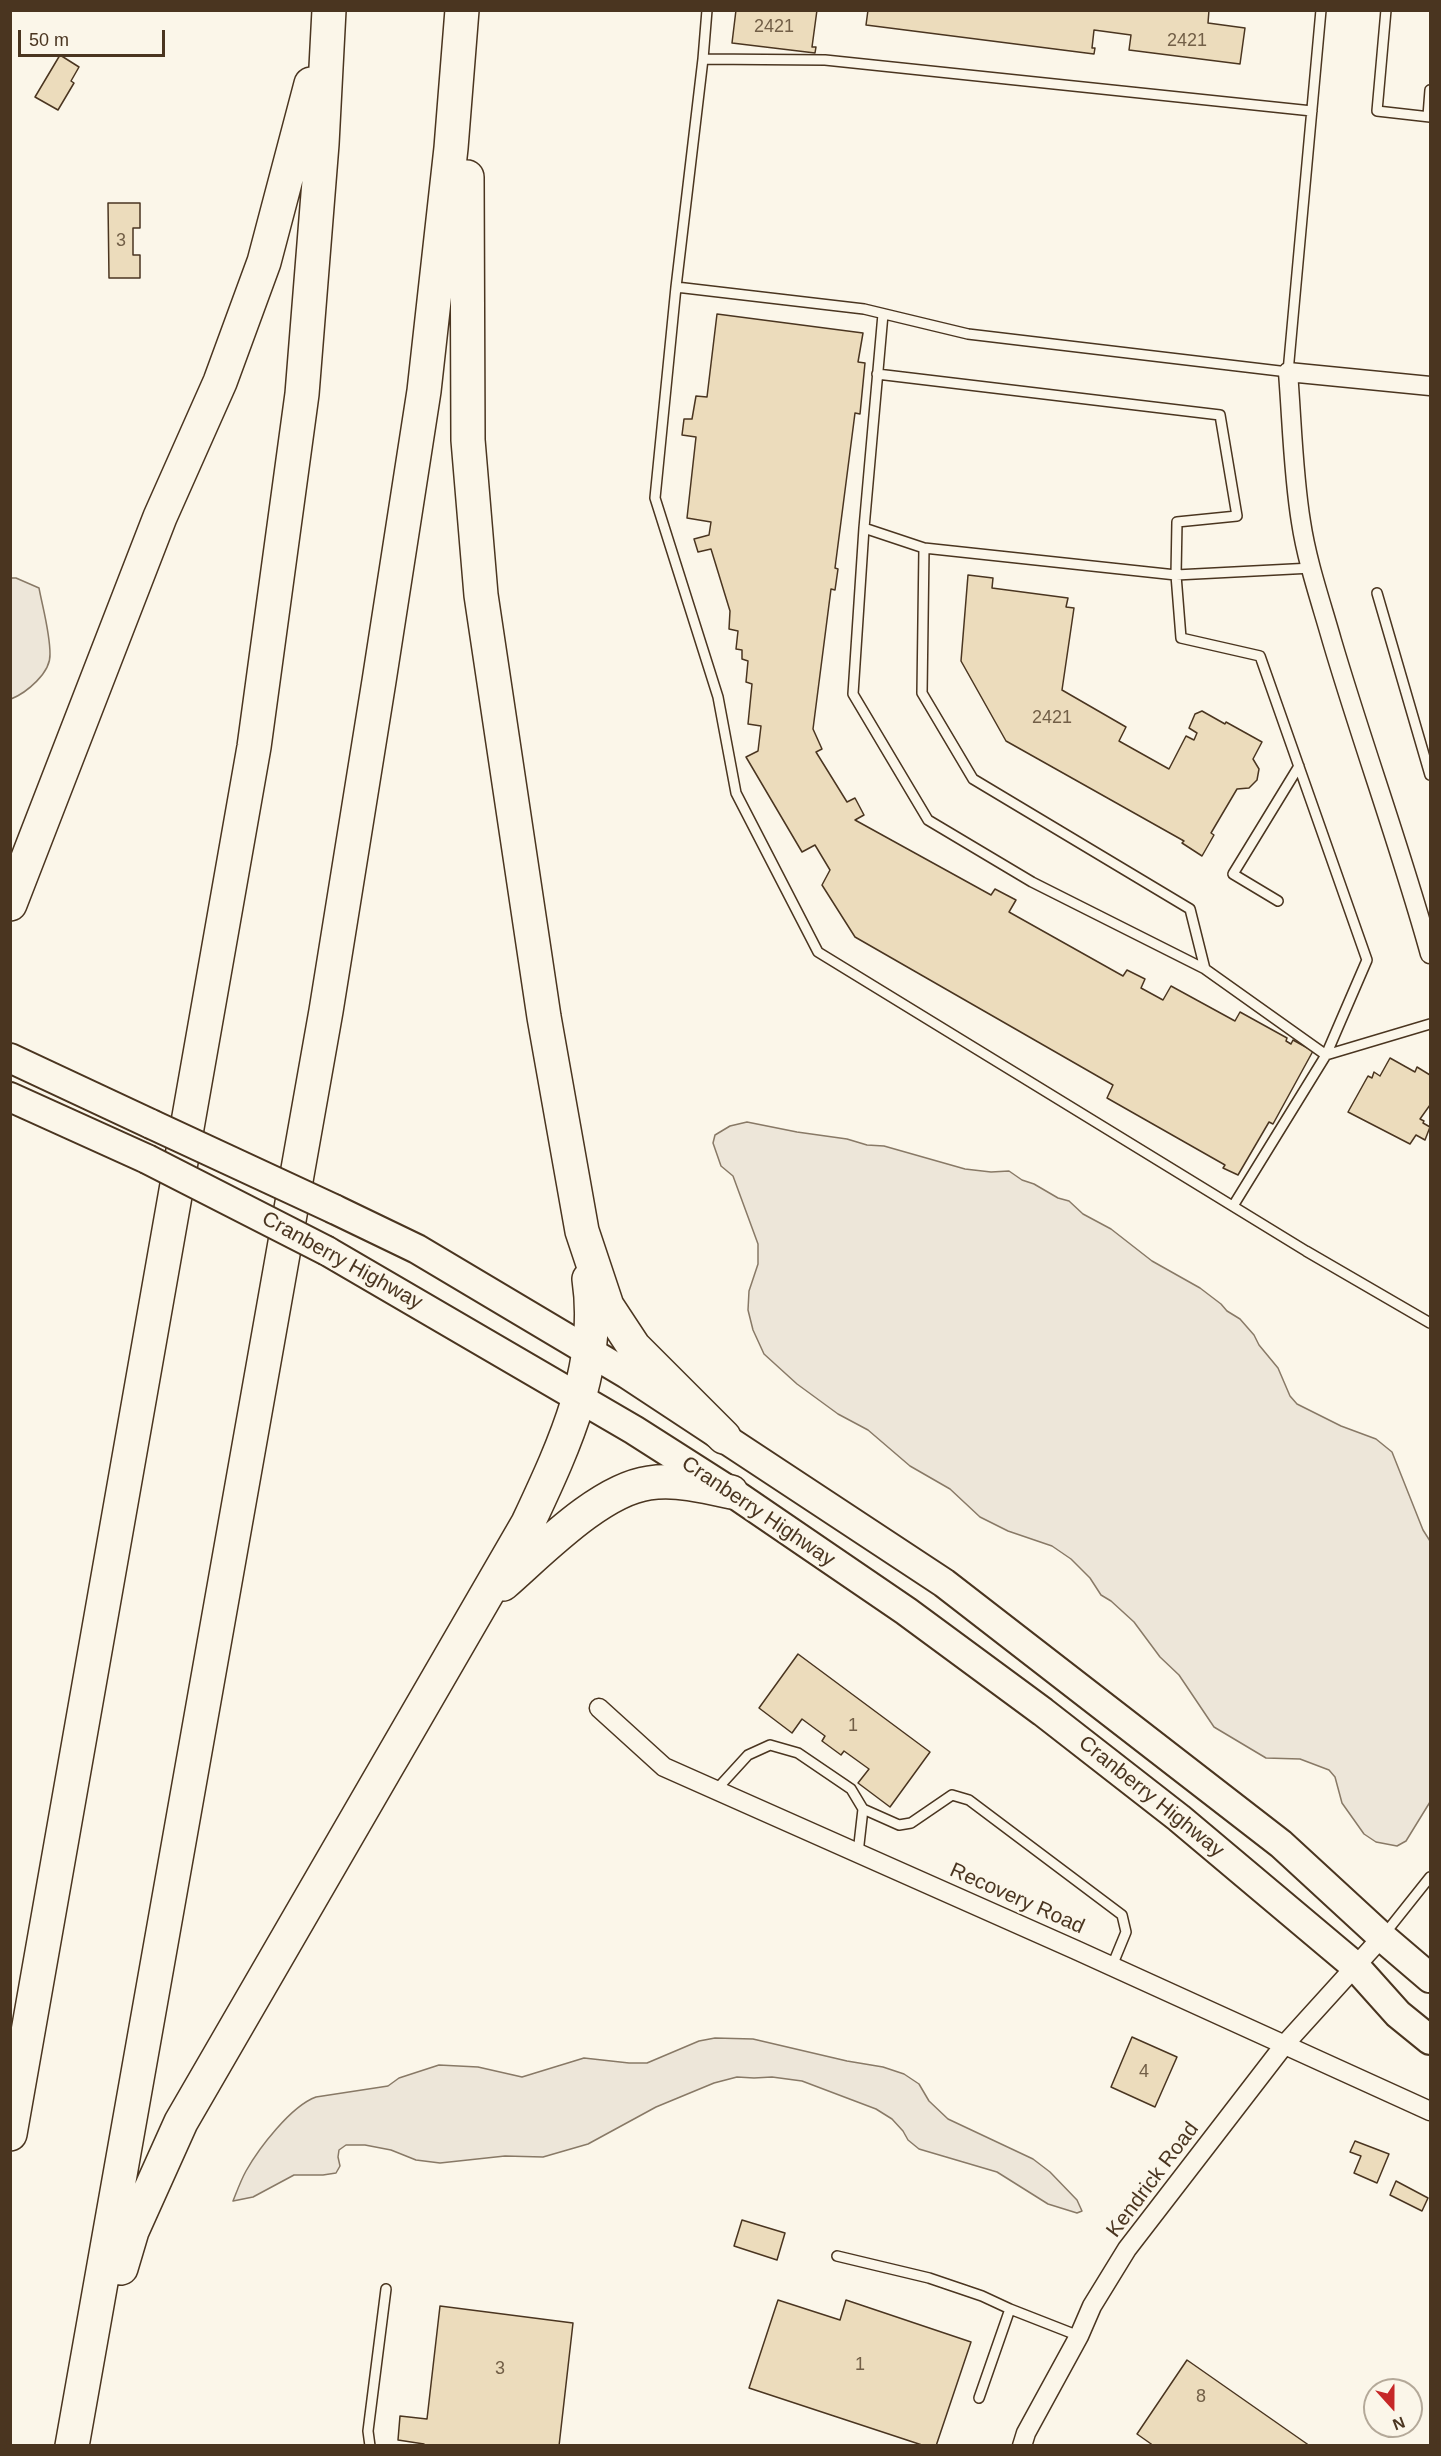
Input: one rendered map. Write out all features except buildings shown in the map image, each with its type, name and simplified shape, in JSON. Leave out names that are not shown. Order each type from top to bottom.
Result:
[{"type":"highway","points":[[10,904],[160,517],[220,382],[264,262],[310,87],[321,10]]},
{"type":"highway","points":[[10,2134],[254,747],[303,394],[322,144],[329,10]]},
{"type":"highway","points":[[78,2414],[132,2231],[181,2122],[528,1524],[565,1444],[579,1399],[590,1351],[592,1297],[544,1017],[504,763],[481,595],[468,440],[467,118],[462,10]]},
{"type":"highway","points":[[72,2445],[326,1011],[376,705],[424,391],[451,148],[462,10]]},
{"type":"highway","points":[[10,871],[37,832]]},
{"type":"highway","points":[[582,1231],[607,1306],[634,1347],[723,1437]]},
{"type":"highway","points":[[483,1601],[573,1523],[632,1486],[650,1482],[679,1483],[731,1492]]},
{"type":"main road","name":"Cranberry Highway","points":[[10,1058],[417,1249],[590,1351],[723,1437],[944,1583],[1281,1844],[1382,1937],[1431,1978]]},
{"type":"main road","name":"Cranberry Highway","points":[[10,1097],[147,1160],[327,1251],[634,1430],[731,1492],[906,1611],[1043,1712],[1179,1818],[1355,1966],[1398,2014],[1431,2040]]},
{"type":"street","points":[[1431,386],[1288,372],[1301,522],[1312,568],[1348,694],[1408,875],[1431,954]]},
{"type":"street","name":"Recovery Road","points":[[599,1708],[664,1767],[1431,2111]]},
{"type":"street","name":"Kendrick Road","points":[[1022,2445],[1026,2433],[1079,2336],[1092,2306],[1127,2249],[1285,2044],[1382,1937]]},
{"type":"lane","points":[[707,10],[655,498],[718,697],[736,793],[818,952],[1233,1206],[1431,1323]]},
{"type":"lane","points":[[676,287],[864,309],[953,332],[1288,372],[1322,10]]},
{"type":"lane","points":[[1386,10],[1377,111],[1429,117],[1431,90]]},
{"type":"lane","points":[[703,59],[825,60],[1312,111]]},
{"type":"lane","points":[[883,314],[864,528],[853,694],[928,820],[1032,882],[1204,969],[1326,1055]]},
{"type":"lane","points":[[877,374],[1221,415],[1237,516],[1178,522],[1176,575],[1181,638],[1260,656],[1367,960],[1326,1055],[1233,1206]]},
{"type":"lane","points":[[864,528],[924,548],[1176,575],[1312,568]]},
{"type":"lane","points":[[924,548],[922,693],[973,779],[1190,909],[1204,969]]},
{"type":"lane","points":[[1377,593],[1431,775]]},
{"type":"lane","points":[[1278,901],[1233,874],[1299,766]]},
{"type":"lane","points":[[1326,1055],[1431,1024]]},
{"type":"lane","points":[[716,1790],[748,1755],[770,1744],[798,1753],[851,1789],[863,1809],[899,1826],[911,1823],[952,1795],[969,1800],[1122,1915],[1126,1932],[1112,1966]]},
{"type":"lane","points":[[858,1853],[863,1809]]},
{"type":"lane","points":[[1382,1937],[1431,1877]]},
{"type":"lane","points":[[837,2256],[929,2278],[982,2296],[1079,2336]]},
{"type":"lane","points":[[370,2445],[368,2431],[386,2289]]},
{"type":"lane","points":[[979,2398],[1010,2309]]},
{"type":"shaded area","points":[[10,578],[16,578],[39,588],[50,646],[49,661],[42,675],[24,692],[11,699]]},
{"type":"shaded area","points":[[747,1122],[847,1139],[867,1145],[884,1146],[965,1169],[991,1172],[1009,1171],[1058,1198],[1069,1201],[1083,1214],[1111,1229],[1152,1261],[1200,1288],[1240,1319],[1278,1368],[1290,1396],[1297,1404],[1341,1426],[1376,1439],[1392,1452],[1423,1530],[1430,1541],[1430,1802],[1406,1841],[1397,1846],[1376,1842],[1364,1834],[1342,1803],[1335,1777],[1329,1770],[1300,1759],[1266,1758],[1214,1727],[1179,1675],[1160,1657],[1134,1622],[1101,1595],[1090,1578],[1071,1559],[1052,1546],[1008,1531],[980,1517],[950,1489],[910,1466],[868,1430],[838,1414],[797,1384],[764,1354],[753,1330],[748,1310],[749,1291],[758,1264],[758,1244],[733,1176],[721,1166],[713,1143],[715,1135],[730,1126]]},
{"type":"shaded area","points":[[715,2038],[753,2039],[883,2067],[904,2074],[919,2084],[929,2101],[948,2119],[1033,2159],[1050,2172],[1077,2200],[1082,2211],[1077,2213],[1048,2204],[997,2172],[919,2149],[908,2140],[892,2119],[876,2109],[802,2081],[772,2077],[737,2077],[714,2083],[656,2107],[588,2144],[543,2157],[505,2156],[440,2163],[416,2160],[391,2150],[365,2145],[346,2145],[339,2150],[340,2166],[336,2173],[294,2175],[253,2197],[233,2201],[246,2171],[267,2140],[296,2109],[316,2097],[388,2086],[399,2078],[439,2065],[478,2067],[522,2077],[584,2058],[647,2063],[699,2041]]}]
